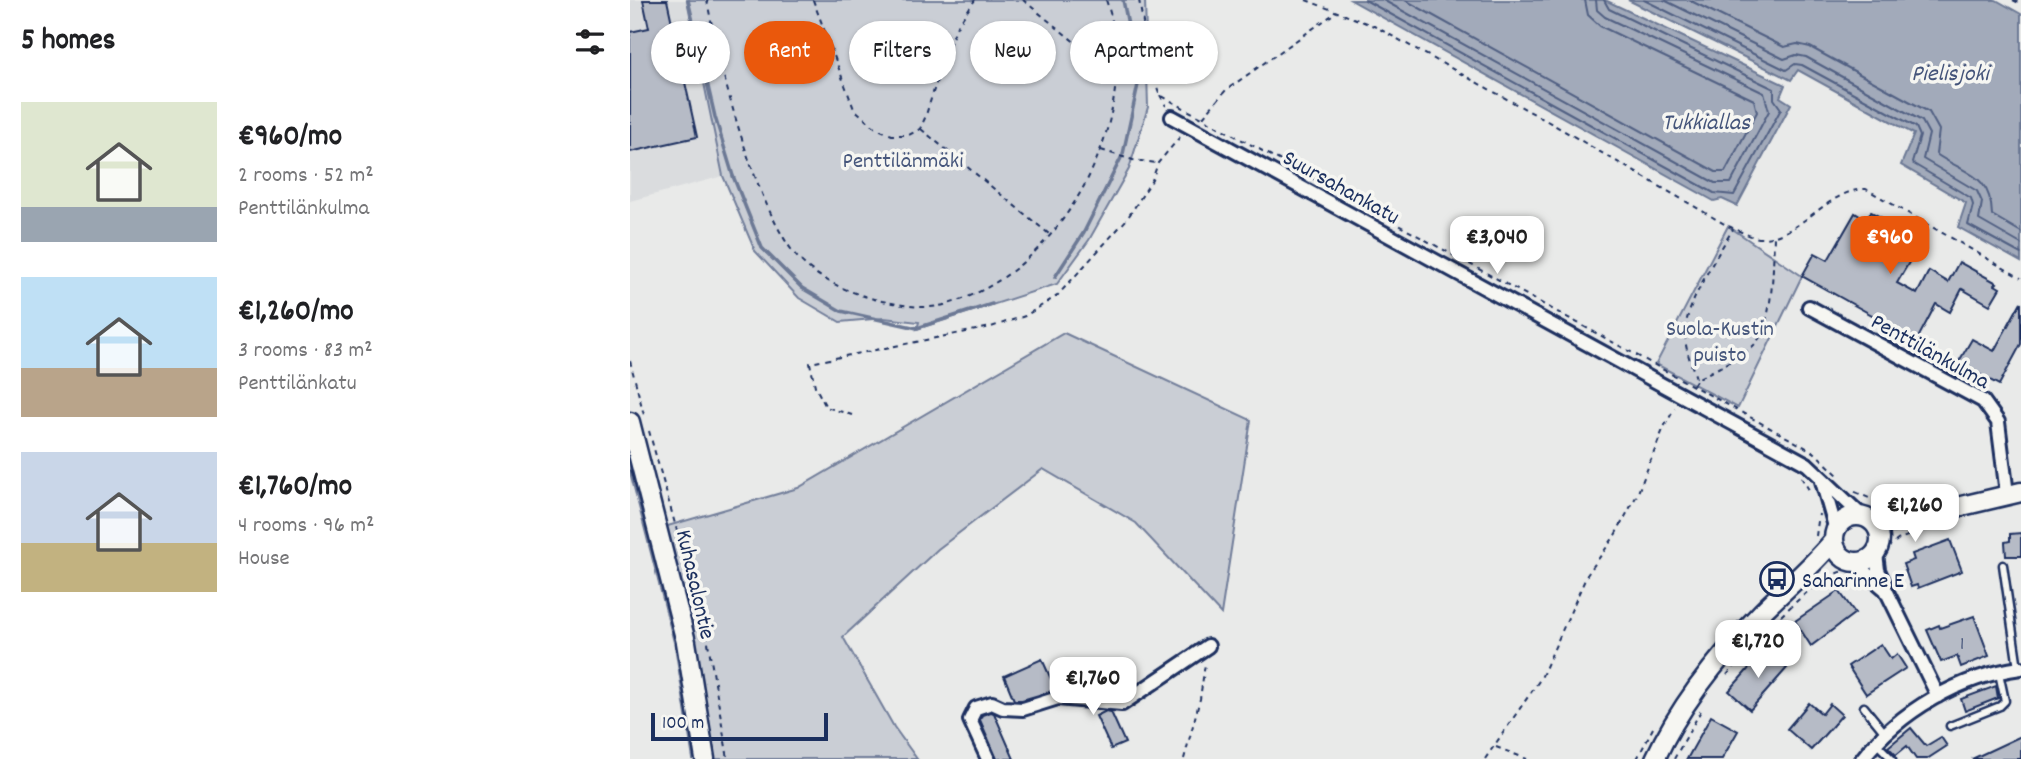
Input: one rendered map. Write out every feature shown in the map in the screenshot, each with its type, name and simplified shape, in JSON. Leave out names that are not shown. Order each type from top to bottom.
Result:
[{"type":"street","name":"Suursahankatu","points":[[1172,117],[1197,123],[1807,464],[1866,518]]},
{"type":"street","name":"Penttilänkulma","points":[[1809,307],[1983,401],[1998,422],[2014,493]]},
{"type":"street","name":"Kuhasalontie","points":[[630,422],[686,642],[705,759]]},
{"type":"street","points":[[1821,477],[1836,550],[1848,564],[1886,590]]},
{"type":"street","points":[[1656,759],[1676,720],[1713,667],[1763,611],[1806,571],[1846,519],[1866,518],[1894,522],[1932,515],[2014,493]]},
{"type":"street","points":[[1806,571],[1863,562],[1880,551],[1896,531],[1932,515]]},
{"type":"street","points":[[1866,518],[1880,533],[1878,570],[1886,590],[1938,696]]},
{"type":"street","points":[[989,759],[970,720],[976,708],[992,703],[1003,708],[1023,709],[1058,698],[1122,704],[1208,646]]},
{"type":"street","points":[[1862,759],[1880,738],[1904,717],[1938,696],[1998,671],[2020,668]]},
{"type":"lane","points":[[2003,565],[2020,668]]},
{"type":"lane","points":[[1950,726],[2000,706],[2005,701],[1998,671]]},
{"type":"lane","points":[[1864,707],[1892,759]]},
{"type":"path","points":[[707,0],[735,111],[776,226],[800,259],[830,282],[860,296],[914,307],[944,305],[989,287],[1020,265],[1050,234],[1070,208],[1100,149],[1113,114],[1117,86],[1117,50],[1112,16],[1106,0]]},
{"type":"path","points":[[813,0],[854,109],[876,128],[892,135],[909,135],[920,129],[957,26],[975,0]]},
{"type":"path","points":[[1023,0],[1082,48],[1117,86]]},
{"type":"path","points":[[1139,0],[1152,74],[1160,95],[1197,123],[1814,452],[1828,463],[1843,481]]},
{"type":"path","points":[[1306,0],[1374,26],[1459,71],[1733,228],[1757,237],[1774,236],[1848,192],[1866,189],[2021,278]]},
{"type":"path","points":[[2013,0],[2021,4]]},
{"type":"path","points":[[852,415],[826,407],[815,386],[810,363],[991,327],[1025,316],[1057,296],[1127,219],[1152,180],[1158,163],[1226,90],[1336,12]]},
{"type":"path","points":[[920,129],[1050,234]]},
{"type":"path","points":[[1100,149],[1133,160],[1158,163]]},
{"type":"path","points":[[1697,379],[1685,344],[1685,328],[1690,311],[1733,228]]},
{"type":"path","points":[[1693,386],[1697,379],[1742,354],[1761,336],[1769,300],[1774,236]]},
{"type":"path","points":[[630,361],[679,538],[698,591],[728,759]]},
{"type":"path","points":[[1485,759],[1541,678],[1587,575],[1614,537],[1637,495],[1664,427],[1676,405]]},
{"type":"path","points":[[1851,490],[1891,508]]},
{"type":"path","points":[[1880,551],[1899,539],[1922,531]]},
{"type":"path","points":[[1726,676],[1773,624],[1848,564]]},
{"type":"path","points":[[1184,759],[1200,699],[1208,646]]},
{"type":"path","points":[[1674,759],[1706,702]]},
{"type":"path","points":[[1494,746],[1528,759]]},
{"type":"shaded area","points":[[630,0],[687,0],[691,21],[651,21],[651,84],[704,84],[723,176],[630,201]]},
{"type":"green space","name":"Penttilänmäki","points":[[687,0],[1145,0],[1146,21],[1070,21],[1070,84],[1147,84],[1148,107],[1129,169],[1089,240],[1057,284],[917,329],[919,322],[884,318],[840,322],[799,298],[755,251],[723,176],[704,84],[730,84],[730,21],[691,21]]},
{"type":"green space","name":"Suola-Kustin puisto","points":[[1728,226],[1802,276],[1738,408],[1656,364]]},
{"type":"green space","points":[[1064,333],[1251,420],[1221,614],[1136,523],[1043,469],[938,549],[843,637],[894,727],[917,759],[693,759],[675,646],[630,472],[630,441],[654,530],[798,488]]},
{"type":"water","name":"Tukkiallas","points":[[1351,0],[1605,0],[1785,85],[1780,97],[1791,104],[1737,206],[1722,199],[1714,201]]},
{"type":"water","name":"Pielisjoki","points":[[1628,0],[1996,0],[2021,14],[2021,262],[1958,227],[1966,203],[1901,165],[1914,134],[1798,70],[1791,80]]},
{"type":"building","points":[[643,0],[667,0],[672,21],[651,21],[651,84],[685,84],[697,137],[630,152],[630,32],[649,28]]},
{"type":"building","points":[[1871,212],[1922,240],[1897,283],[1917,294],[1929,271],[1948,282],[1959,262],[1997,283],[1995,285],[2000,288],[1990,305],[1962,289],[1950,312],[1936,304],[1917,340],[1802,276],[1815,253],[1828,260],[1855,213],[1866,220]]},
{"type":"building","points":[[2021,302],[2021,344],[1999,385],[1958,363],[1972,339],[1994,351]]},
{"type":"building","points":[[2021,533],[2021,556],[2006,556],[2005,542],[2010,541],[2010,534]]},
{"type":"building","points":[[1950,540],[1962,571],[1918,588],[1917,585],[1911,587],[1903,564],[1914,560],[1912,554]]},
{"type":"building","points":[[1839,591],[1855,613],[1811,646],[1795,621]]},
{"type":"building","points":[[1974,616],[1989,656],[1961,667],[1957,656],[1941,662],[1927,630]]},
{"type":"building","points":[[1881,644],[1891,659],[1897,654],[1906,668],[1866,694],[1848,666]]},
{"type":"building","points":[[1765,650],[1787,668],[1750,710],[1729,691]]},
{"type":"building","points":[[1042,659],[1056,690],[1014,700],[1004,676]]},
{"type":"building","points":[[1996,686],[1998,698],[1965,711],[1961,699]]},
{"type":"building","points":[[1809,703],[1822,714],[1830,704],[1842,715],[1811,750],[1787,729]]},
{"type":"building","points":[[1106,711],[1111,712],[1125,743],[1111,749],[1096,716]]},
{"type":"building","points":[[994,713],[1014,759],[997,759],[980,720],[982,715]]},
{"type":"building","points":[[1711,716],[1738,731],[1722,759],[1687,759]]},
{"type":"building","points":[[1911,728],[1926,746],[1941,737],[1947,746],[1927,759],[1916,759],[1907,746],[1896,755],[1888,747]]},
{"type":"building","points":[[2021,736],[2021,759],[1972,759]]},
{"type":"waterway","points":[[688,0],[715,117],[733,176],[762,248],[802,288],[841,311],[917,328],[992,304]]},
{"type":"waterway","points":[[1123,0],[1139,80],[1123,154]]},
{"type":"waterway","points":[[1055,277],[1084,232],[1121,158]]},
{"type":"place","name":"Saharinne E","points":[[1777,579]]}]
